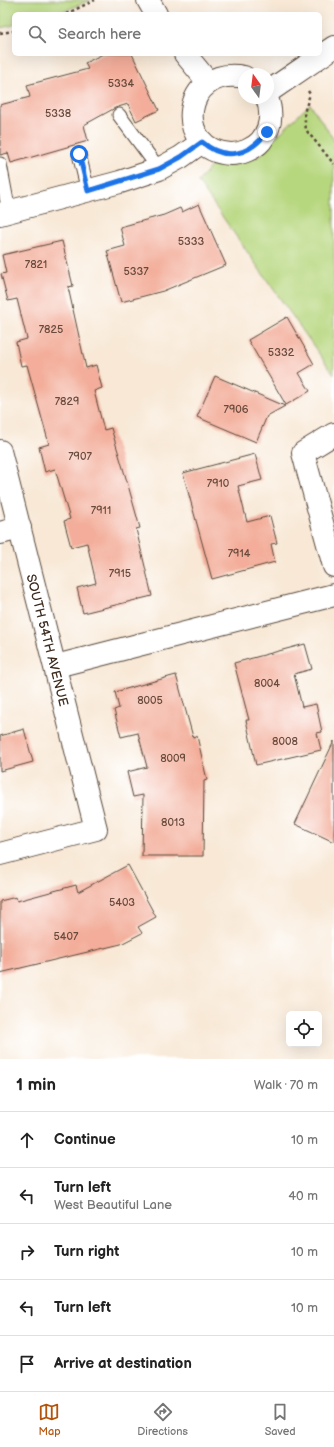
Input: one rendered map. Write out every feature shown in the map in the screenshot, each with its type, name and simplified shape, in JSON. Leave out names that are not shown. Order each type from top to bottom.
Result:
[{"type":"street","points":[[148,0],[155,12]]},
{"type":"street","points":[[322,55],[334,47]]},
{"type":"street","points":[[188,56],[208,82]]},
{"type":"street","points":[[274,88],[320,56]]},
{"type":"street","points":[[238,76],[220,76],[208,82],[199,91],[193,103],[191,116],[194,128],[202,142],[210,148],[222,153],[235,154],[248,150],[259,143],[267,132],[271,120],[269,104]]},
{"type":"street","points":[[5,213],[88,191],[159,169],[181,157],[202,142]]},
{"type":"street","points":[[334,434],[304,453],[334,566]]},
{"type":"street","name":"SOUTH 54TH AVENUE","points":[[0,451],[10,531],[56,666],[96,829],[0,854]]},
{"type":"street","points":[[56,666],[334,595]]},
{"type":"lane","points":[[119,115],[159,169]]},
{"type":"lane","points":[[79,154],[88,191]]},
{"type":"lane","points":[[0,164],[5,213]]},
{"type":"path","points":[[70,12],[95,0]]},
{"type":"path","points":[[0,33],[12,31]]},
{"type":"path","points":[[297,71],[310,94],[304,113],[306,130],[334,164]]},
{"type":"green space","points":[[0,0],[91,0],[62,12],[12,12],[12,25],[0,28]]},
{"type":"green space","points":[[310,104],[334,140],[334,375],[198,182],[212,165],[232,165],[259,156]]},
{"type":"building","points":[[99,56],[133,56],[159,110],[136,121],[128,104],[115,108],[84,125],[88,141],[11,163],[8,153],[0,155],[0,105],[30,97],[27,85],[88,69],[85,63]]},
{"type":"building","points":[[199,204],[226,265],[163,291],[121,302],[107,251],[125,246],[120,227],[164,215],[180,208],[182,212]]},
{"type":"building","points":[[62,241],[73,286],[68,287],[86,368],[96,365],[102,388],[94,391],[104,430],[111,428],[128,485],[140,528],[136,529],[152,596],[83,613],[77,588],[96,583],[87,543],[71,547],[64,521],[70,519],[55,469],[45,472],[39,447],[49,444],[27,365],[21,366],[16,342],[27,339],[17,299],[8,301],[1,274],[6,273],[2,255]]},
{"type":"building","points":[[287,317],[314,364],[299,373],[310,391],[286,405],[248,340]]},
{"type":"building","points":[[215,376],[285,406],[267,416],[256,442],[197,417]]},
{"type":"building","points":[[255,454],[262,480],[238,486],[247,522],[270,516],[277,543],[271,544],[275,562],[212,579],[183,473]]},
{"type":"building","points":[[305,644],[312,669],[294,674],[302,707],[316,704],[322,732],[317,733],[321,750],[256,765],[246,720],[249,720],[234,663]]},
{"type":"building","points":[[176,675],[193,737],[197,736],[207,780],[204,781],[203,856],[142,856],[143,795],[133,797],[127,772],[147,767],[138,733],[121,737],[114,710],[119,708],[115,692]]},
{"type":"building","points":[[24,729],[33,762],[0,771],[0,736]]},
{"type":"building","points":[[334,741],[334,842],[295,824]]},
{"type":"building","points":[[128,865],[156,917],[138,927],[142,933],[121,944],[0,973],[0,901],[16,897],[17,901],[76,885],[78,892]]},
{"type":"route","points":[[79,154],[88,191],[159,169],[181,157],[202,142],[210,148],[222,153],[235,154],[248,150],[259,143],[267,132]]}]
